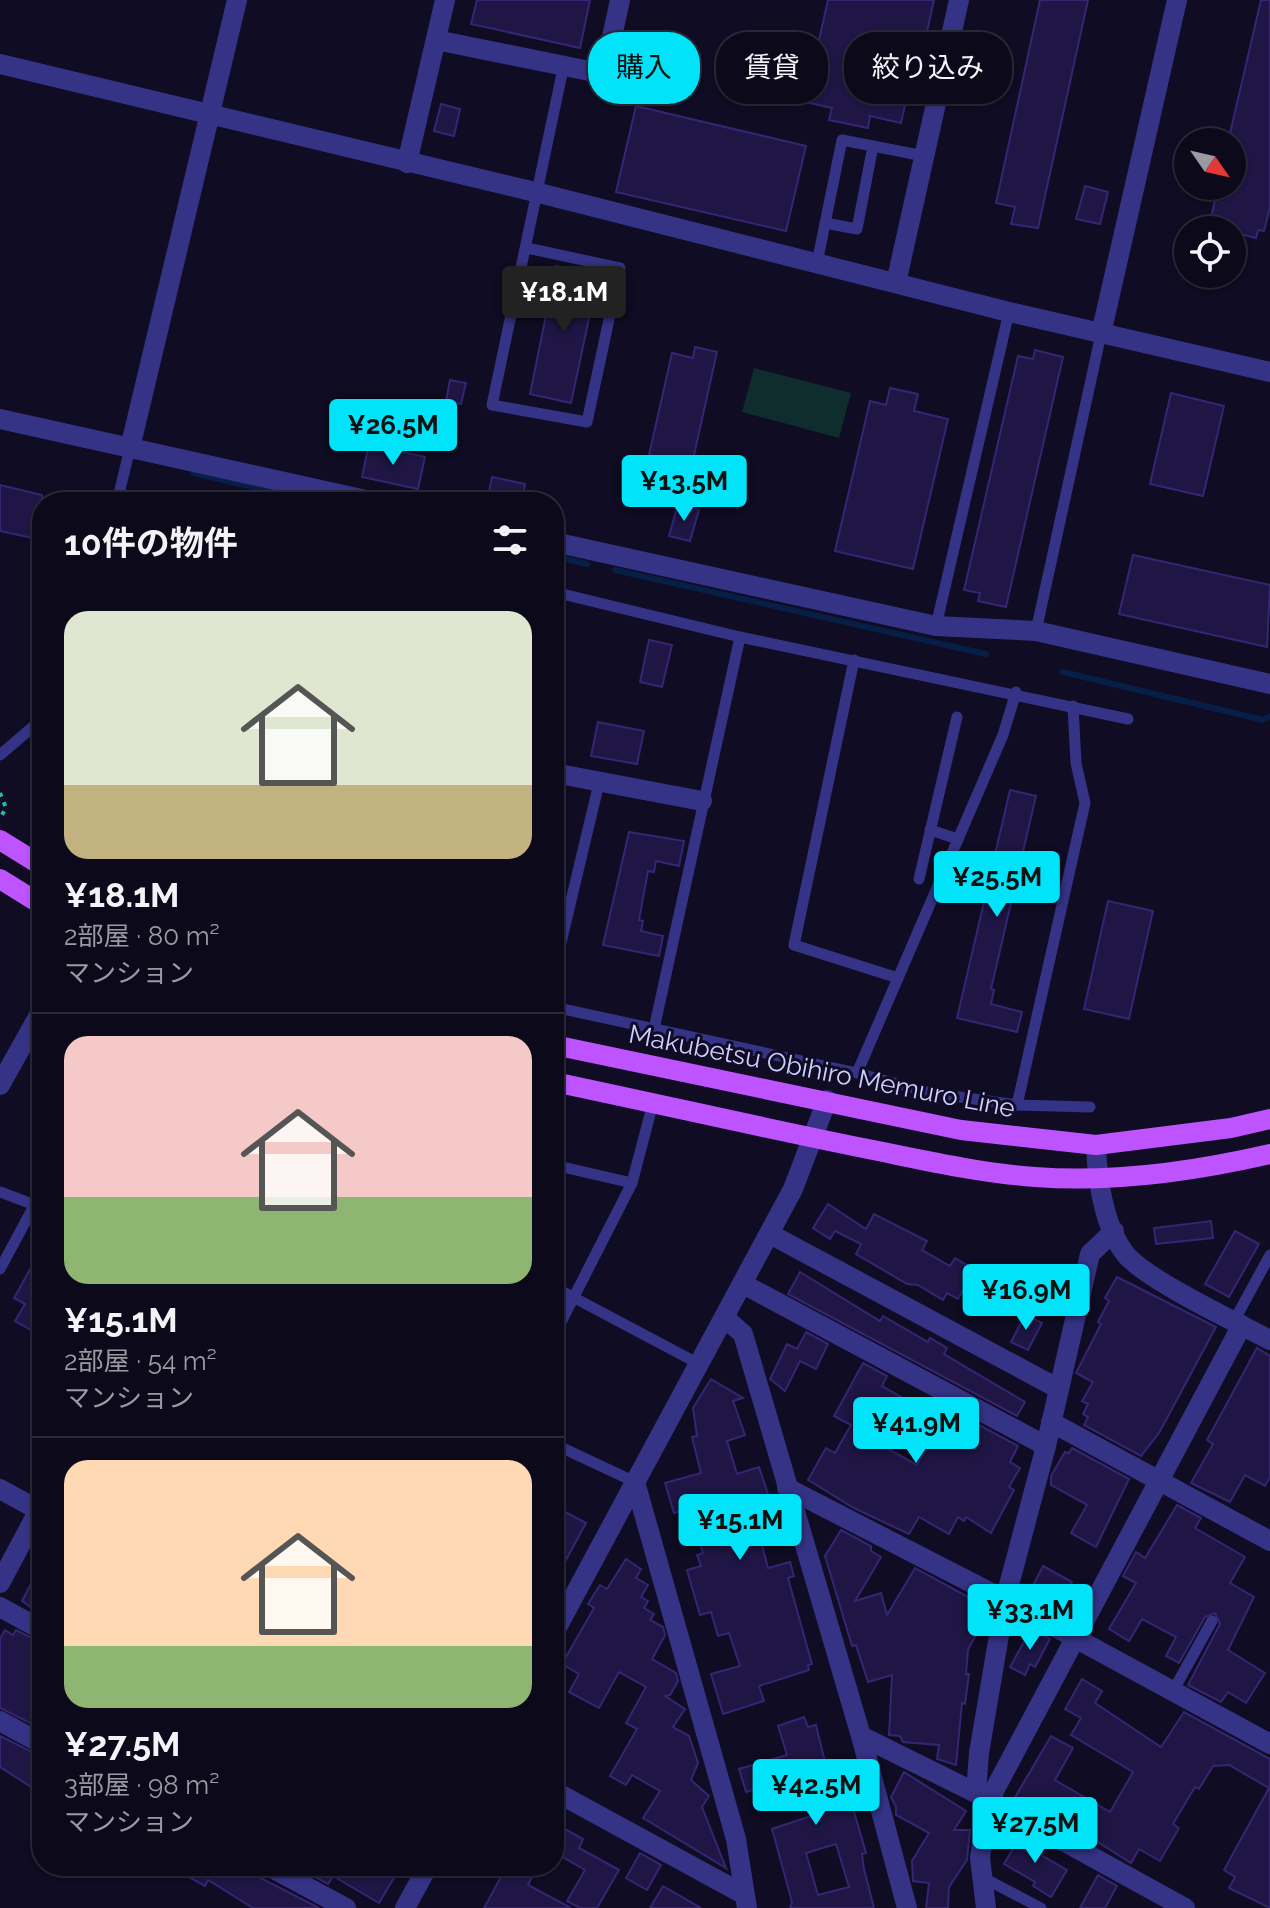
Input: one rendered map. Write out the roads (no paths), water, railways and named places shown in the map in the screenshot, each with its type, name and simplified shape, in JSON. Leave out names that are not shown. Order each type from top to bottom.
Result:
[{"type":"main road","points":[[0,840],[32,860]]},
{"type":"main road","points":[[0,879],[32,899]]},
{"type":"main road","name":"Makubetsu Obihiro Memuro Line","points":[[564,1047],[961,1130],[1096,1145],[1231,1128],[1270,1119]]},
{"type":"main road","points":[[564,1084],[814,1138],[1021,1175],[1097,1176],[1235,1162],[1270,1154]]},
{"type":"street","points":[[130,448],[237,0]]},
{"type":"street","points":[[407,163],[445,0]]},
{"type":"street","points":[[436,40],[604,74],[620,0]]},
{"type":"street","points":[[896,283],[959,0]]},
{"type":"street","points":[[1101,334],[1177,0]]},
{"type":"street","points":[[0,64],[539,193],[1009,312],[1270,372]]},
{"type":"street","points":[[0,419],[330,492]]},
{"type":"street","points":[[564,544],[936,626],[1036,631],[1270,684]]},
{"type":"street","points":[[564,775],[702,801]]},
{"type":"street","points":[[0,1085],[32,1028]]},
{"type":"street","points":[[564,1614],[770,1234],[814,1138],[827,1100]]},
{"type":"street","points":[[1096,1145],[1097,1176],[1114,1231],[1127,1255],[1154,1276],[1270,1340]]},
{"type":"street","points":[[986,1908],[980,1858],[982,1797],[979,1753],[1005,1600],[1046,1446],[1090,1254],[1114,1231]]},
{"type":"street","points":[[770,1234],[1059,1389]]},
{"type":"street","points":[[743,1284],[1046,1446]]},
{"type":"street","points":[[725,1318],[743,1334],[861,1736],[907,1908]]},
{"type":"street","points":[[982,1797],[1074,1637],[1238,1323]]},
{"type":"street","points":[[1051,1422],[1270,1541]]},
{"type":"street","points":[[635,1482],[736,1839],[745,1901]]},
{"type":"street","points":[[787,1488],[1005,1600],[1270,1744]]},
{"type":"street","points":[[0,1489],[32,1507]]},
{"type":"street","points":[[0,1583],[32,1525]]},
{"type":"street","points":[[0,1607],[32,1625]]},
{"type":"street","points":[[0,1721],[32,1739]]},
{"type":"street","points":[[861,1736],[982,1797],[1185,1908]]},
{"type":"street","points":[[564,1797],[745,1901]]},
{"type":"street","points":[[288,1876],[346,1908]]},
{"type":"street","points":[[405,1908],[423,1876]]},
{"type":"lane","points":[[527,248],[620,268],[587,422],[492,405],[564,64]]},
{"type":"lane","points":[[817,263],[842,140],[924,156]]},
{"type":"lane","points":[[825,223],[857,229],[873,146]]},
{"type":"lane","points":[[936,626],[1009,312]]},
{"type":"lane","points":[[1036,631],[1101,334]]},
{"type":"lane","points":[[119,492],[130,448]]},
{"type":"lane","points":[[564,594],[740,637],[1016,692],[1128,719]]},
{"type":"lane","points":[[654,1029],[740,637]]},
{"type":"lane","points":[[854,660],[794,945],[898,978]]},
{"type":"lane","points":[[857,1073],[1003,735],[1016,692]]},
{"type":"lane","points":[[1017,1105],[1085,803],[1076,763],[1073,706]]},
{"type":"lane","points":[[919,879],[957,717]]},
{"type":"lane","points":[[0,755],[32,728]]},
{"type":"lane","points":[[564,930],[599,783]]},
{"type":"lane","points":[[930,830],[958,839]]},
{"type":"lane","points":[[564,1009],[857,1073],[931,1093],[1017,1105],[1090,1107]]},
{"type":"lane","points":[[564,1317],[632,1183],[653,1103]]},
{"type":"lane","points":[[564,1167],[632,1183]]},
{"type":"lane","points":[[0,1192],[32,1203]]},
{"type":"lane","points":[[0,1269],[32,1217]]},
{"type":"lane","points":[[1238,1323],[1270,1255]]},
{"type":"lane","points":[[564,1292],[701,1365]]},
{"type":"lane","points":[[564,1449],[635,1482]]},
{"type":"lane","points":[[1173,1691],[1212,1621]]},
{"type":"lane","points":[[982,1877],[1041,1908]]},
{"type":"waterway","points":[[193,473],[275,492]]},
{"type":"waterway","points":[[564,558],[587,564]]},
{"type":"waterway","points":[[615,570],[986,654]]},
{"type":"waterway","points":[[1063,672],[1263,720],[1270,716]]}]
